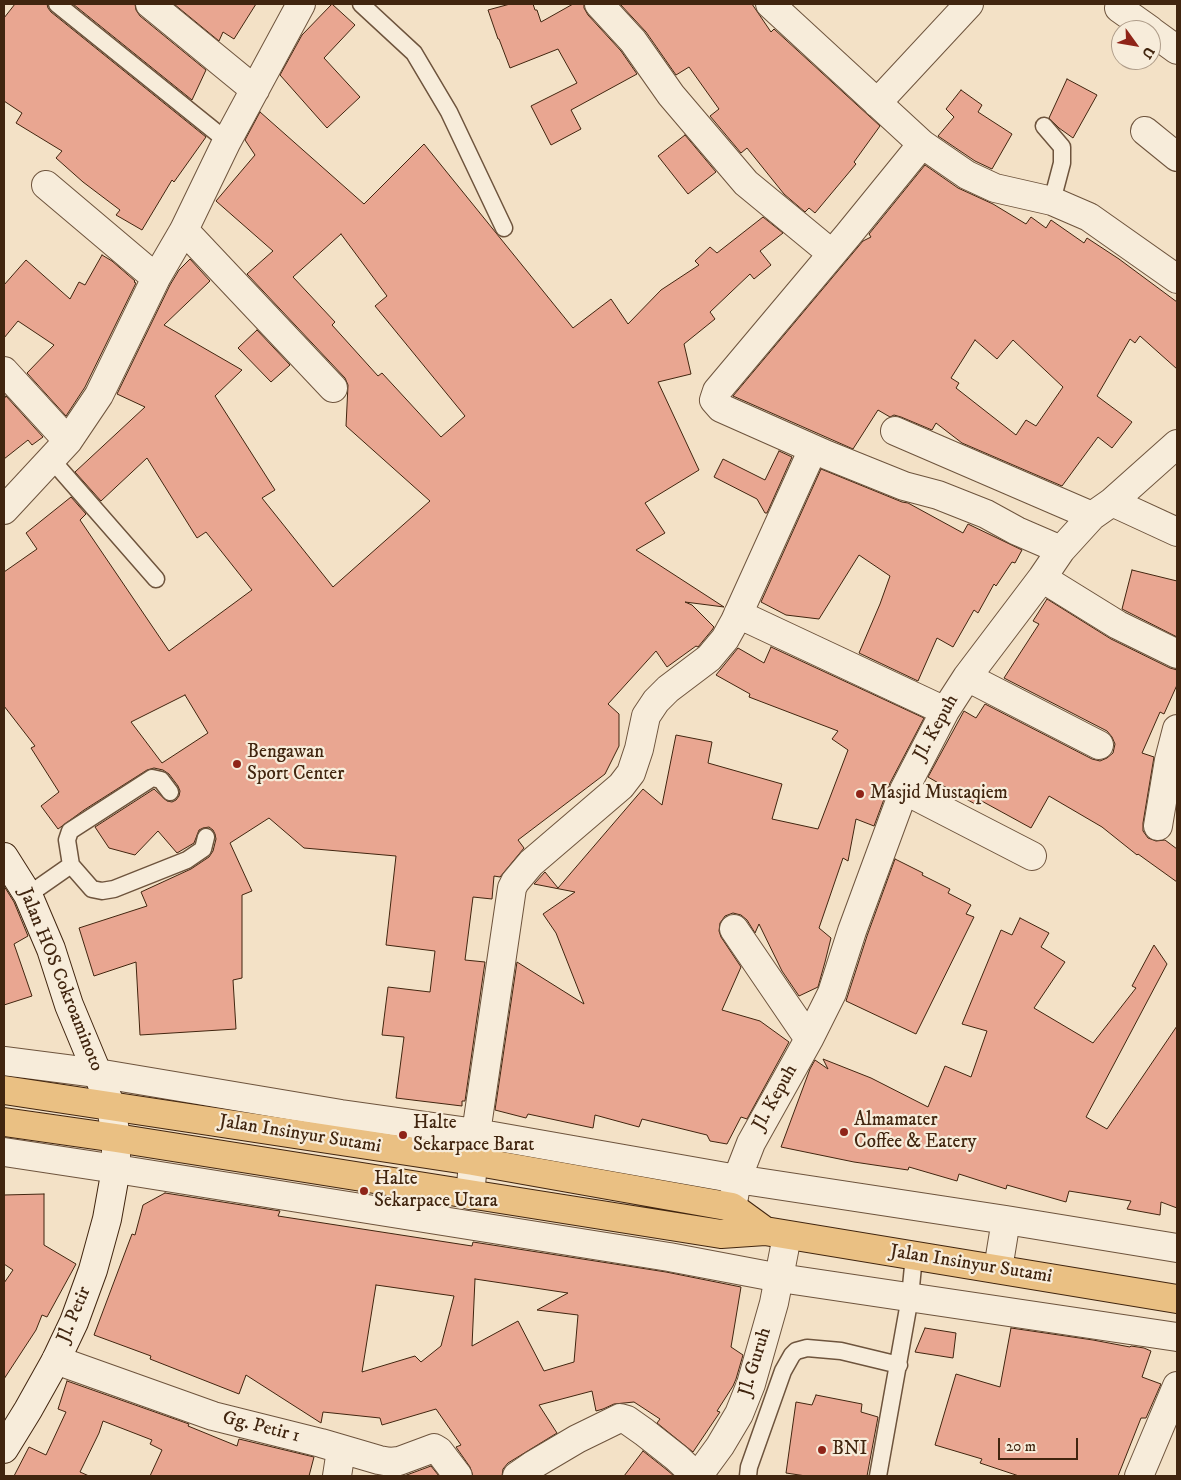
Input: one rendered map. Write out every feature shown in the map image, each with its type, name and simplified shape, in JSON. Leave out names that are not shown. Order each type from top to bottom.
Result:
[{"type":"highway","name":"Jalan Insinyur Sutami","points":[[4,1090],[111,1106],[340,1127],[473,1161],[732,1207],[776,1233]]},
{"type":"highway","name":"Jalan Insinyur Sutami","points":[[4,1122],[721,1234],[776,1233],[1177,1299]]},
{"type":"street","points":[[150,4],[255,90]]},
{"type":"street","points":[[4,510],[60,450],[99,395],[156,278],[184,230],[227,141],[301,4]]},
{"type":"street","points":[[598,4],[633,42],[671,95],[746,183],[831,254]]},
{"type":"street","points":[[770,4],[922,144],[967,175],[995,188],[1052,201],[1089,217],[1177,278]]},
{"type":"street","points":[[876,103],[968,4]]},
{"type":"street","points":[[1119,8],[1136,20]]},
{"type":"street","points":[[1161,38],[1177,50]]},
{"type":"street","points":[[1144,131],[1177,157]]},
{"type":"street","points":[[922,144],[717,391],[714,400],[721,408],[813,449],[904,486],[938,495],[986,514],[1017,531],[1061,550]]},
{"type":"street","points":[[46,185],[156,278]]},
{"type":"street","points":[[184,230],[333,388]]},
{"type":"street","points":[[4,371],[60,450]]},
{"type":"street","points":[[895,431],[1102,509],[1177,532]]},
{"type":"street","name":"Jl. Kepuh","points":[[721,1234],[732,1207],[737,1179],[751,1142],[809,1039],[832,993],[852,931],[904,790],[945,711],[1061,550],[1102,509],[1177,444]]},
{"type":"street","points":[[470,1195],[476,1133],[512,888],[531,863],[621,786],[631,773],[646,716],[656,701],[668,689],[709,658],[726,639],[813,449]]},
{"type":"street","points":[[1042,578],[1118,625],[1177,654]]},
{"type":"street","points":[[738,614],[945,711]]},
{"type":"street","points":[[967,678],[1099,745]]},
{"type":"street","points":[[1158,826],[1169,760],[1177,729]]},
{"type":"street","points":[[904,790],[1032,856]]},
{"type":"street","name":"Jalan HOS Cokroaminoto","points":[[4,857],[28,895],[51,949],[69,1005],[111,1106],[116,1138]]},
{"type":"street","points":[[734,929],[809,1039]]},
{"type":"street","points":[[4,1061],[97,1073],[340,1127],[476,1133],[737,1179],[1177,1248]]},
{"type":"street","name":"Jl. Petir","points":[[4,1449],[56,1360],[74,1322],[93,1270],[107,1219],[116,1168],[116,1138]]},
{"type":"street","points":[[4,1152],[116,1168],[668,1257],[780,1278],[1177,1338]]},
{"type":"street","points":[[647,1192],[650,1164]]},
{"type":"street","points":[[501,1231],[505,1200]]},
{"type":"street","points":[[998,1269],[1006,1220]]},
{"type":"street","name":"Jl. Guruh","points":[[697,1476],[720,1446],[742,1406],[751,1384],[780,1278],[776,1233]]},
{"type":"street","name":"Gg. Petir 1","points":[[56,1360],[213,1416],[390,1462],[399,1461],[434,1448],[439,1451],[458,1476]]},
{"type":"street","points":[[1139,1476],[1177,1386]]},
{"type":"street","points":[[517,1476],[577,1439],[620,1418],[644,1432],[697,1476]]},
{"type":"street","points":[[337,1476],[341,1450]]},
{"type":"lane","points":[[57,4],[227,141]]},
{"type":"lane","points":[[361,4],[414,53],[449,112],[504,228]]},
{"type":"lane","points":[[1044,126],[1062,148],[1062,163],[1052,201]]},
{"type":"lane","points":[[60,450],[156,579]]},
{"type":"lane","points":[[170,792],[160,780],[152,778],[70,831],[66,840],[71,865],[92,890],[114,889],[187,860],[203,849],[206,837]]},
{"type":"lane","points":[[28,895],[71,865]]},
{"type":"lane","points":[[878,1476],[899,1365],[910,1297],[914,1256]]},
{"type":"lane","points":[[748,1476],[749,1467],[784,1371],[796,1351],[807,1348],[841,1351],[899,1365]]},
{"type":"building","points":[[15,4],[47,4],[51,12],[206,137],[174,182],[172,180],[142,230],[116,215],[120,210],[83,182],[56,158],[62,151],[16,123],[22,113],[4,101],[4,18]]},
{"type":"building","points":[[73,4],[135,4],[140,16],[206,70],[192,100]]},
{"type":"building","points":[[174,4],[256,4],[234,39],[223,32],[219,41]]},
{"type":"building","points":[[332,4],[355,25],[324,58],[360,97],[327,128],[280,75],[302,35]]},
{"type":"building","points":[[510,4],[533,4],[541,22],[573,4],[584,4],[588,15],[621,51],[637,74],[571,110],[581,129],[551,145],[531,106],[577,83],[558,49],[510,68],[488,10]]},
{"type":"building","points":[[620,4],[752,4],[771,32],[774,29],[880,126],[854,162],[856,164],[815,213],[809,208],[805,212],[784,194],[747,148],[741,153],[710,116],[719,109],[689,67],[676,75],[646,32]]},
{"type":"building","points":[[1067,79],[1097,95],[1073,138],[1049,118]]},
{"type":"building","points":[[961,90],[982,105],[978,112],[1012,134],[992,169],[975,161],[938,136],[954,117],[946,109]]},
{"type":"building","points":[[260,112],[364,204],[424,144],[573,328],[611,299],[628,324],[661,290],[699,265],[695,261],[710,247],[717,253],[763,217],[783,233],[760,251],[771,265],[754,279],[750,274],[710,312],[715,319],[684,344],[691,374],[658,382],[699,470],[645,503],[665,533],[636,550],[724,607],[685,602],[692,605],[714,627],[712,630],[698,647],[696,646],[667,667],[656,651],[608,704],[619,714],[619,746],[605,774],[518,840],[524,848],[500,877],[494,876],[492,899],[473,897],[465,960],[485,962],[465,1101],[462,1101],[462,1106],[396,1098],[404,1037],[382,1035],[388,987],[430,992],[435,951],[386,945],[396,856],[304,848],[269,818],[230,843],[252,891],[242,895],[242,978],[233,980],[236,1029],[140,1035],[136,962],[94,976],[79,928],[147,906],[141,892],[191,869],[209,857],[213,851],[216,839],[215,834],[209,827],[199,830],[194,843],[177,853],[158,831],[135,855],[109,848],[95,827],[154,789],[167,801],[172,802],[179,796],[178,786],[169,774],[154,768],[147,770],[84,810],[58,829],[41,806],[59,792],[31,748],[35,746],[4,706],[4,572],[37,549],[26,533],[71,497],[86,514],[80,520],[169,651],[252,590],[206,532],[197,538],[147,458],[101,501],[75,472],[145,407],[117,394],[170,285],[179,270],[190,259],[210,281],[164,325],[242,370],[215,396],[275,490],[262,498],[333,587],[430,501],[346,426],[348,385],[345,378],[247,274],[273,251],[216,201],[255,155],[245,140]],"holes":[[[341,234],[387,296],[375,306],[465,416],[441,437],[382,373],[378,376],[332,325],[335,322],[293,277]],[[185,695],[208,733],[162,763],[131,722]]]},
{"type":"building","points":[[685,135],[716,172],[688,194],[658,156]]},
{"type":"building","points":[[925,165],[958,188],[993,204],[1026,224],[1031,217],[1046,228],[1051,220],[1084,243],[1087,238],[1177,302],[1177,369],[1140,336],[1135,343],[1130,339],[1097,396],[1132,422],[1112,448],[1098,437],[1062,486],[962,443],[936,423],[932,430],[901,417],[894,415],[890,417],[878,410],[853,449],[733,396],[863,241],[871,237],[869,234]],"holes":[[[975,340],[997,359],[1013,340],[1063,387],[1036,426],[1026,420],[1016,435],[956,388],[959,383],[951,378]]]},
{"type":"building","points":[[102,255],[112,261],[136,283],[85,387],[66,416],[27,373],[54,345],[18,321],[4,338],[4,285],[26,260],[70,299],[79,282],[85,285]]},
{"type":"building","points":[[257,330],[290,365],[271,382],[238,348]]},
{"type":"building","points":[[6,396],[43,437],[32,445],[28,440],[4,459],[4,399]]},
{"type":"building","points":[[779,451],[792,457],[767,513],[765,513],[757,499],[714,477],[723,459],[765,480]]},
{"type":"building","points":[[821,469],[908,503],[963,533],[968,524],[1022,550],[1015,563],[1012,562],[996,586],[994,584],[978,613],[974,610],[953,647],[937,638],[918,681],[859,653],[890,576],[859,555],[819,619],[786,615],[761,602]]},
{"type":"building","points":[[1132,570],[1177,581],[1177,637],[1122,609]]},
{"type":"building","points":[[1047,599],[1111,639],[1177,670],[1177,685],[1164,714],[1160,712],[1142,753],[1154,757],[1143,831],[1148,838],[1156,841],[1165,840],[1177,849],[1177,882],[1137,855],[1102,827],[1049,796],[1031,828],[978,799],[975,804],[928,777],[964,711],[976,718],[985,704],[1092,759],[1100,761],[1113,753],[1115,744],[1107,731],[1004,678],[1039,624],[1033,621]]},
{"type":"building","points":[[771,647],[924,718],[890,783],[874,826],[856,819],[848,861],[843,858],[819,928],[831,938],[818,987],[799,996],[782,971],[759,924],[755,933],[747,920],[741,915],[733,913],[725,916],[720,923],[719,931],[721,937],[741,967],[722,1010],[760,1021],[789,1042],[747,1119],[741,1117],[727,1144],[710,1141],[707,1135],[642,1119],[639,1127],[595,1115],[593,1128],[528,1114],[526,1118],[495,1110],[517,962],[584,1004],[556,933],[543,914],[575,892],[534,884],[545,872],[558,888],[643,789],[662,805],[676,735],[712,742],[708,763],[782,784],[772,819],[818,829],[848,750],[832,739],[838,731],[749,697],[750,694],[716,675],[738,648],[764,663]]},
{"type":"building","points":[[895,859],[950,889],[948,893],[971,905],[966,914],[974,917],[916,1034],[846,1001]]},
{"type":"building","points":[[4,886],[14,902],[28,936],[14,944],[32,996],[4,1005]]},
{"type":"building","points":[[1020,918],[1049,933],[1041,947],[1065,962],[1034,1008],[1093,1043],[1136,988],[1132,986],[1154,945],[1167,964],[1086,1117],[1107,1129],[1177,1026],[1177,1208],[1161,1202],[1160,1215],[1127,1209],[1131,1201],[1069,1191],[1066,1202],[1007,1185],[1006,1189],[959,1174],[957,1181],[909,1167],[908,1170],[854,1162],[781,1147],[815,1060],[828,1069],[823,1059],[871,1078],[928,1107],[945,1066],[971,1077],[987,1031],[962,1024],[1001,930],[1012,935]]},
{"type":"building","points":[[165,1193],[280,1211],[278,1216],[472,1246],[473,1242],[666,1272],[741,1287],[731,1347],[743,1355],[733,1386],[717,1411],[720,1412],[693,1452],[657,1423],[660,1419],[634,1402],[614,1404],[596,1411],[592,1391],[539,1405],[557,1433],[508,1463],[503,1469],[502,1476],[473,1476],[470,1467],[456,1447],[461,1445],[436,1409],[382,1425],[380,1418],[323,1412],[321,1423],[246,1375],[239,1394],[150,1359],[151,1356],[94,1335],[132,1234],[135,1235],[143,1205]],"holes":[[[475,1279],[568,1293],[537,1310],[578,1315],[574,1362],[544,1371],[518,1321],[472,1346]],[[376,1285],[454,1296],[441,1346],[421,1362],[415,1356],[362,1372]]]},
{"type":"building","points":[[44,1194],[44,1245],[76,1264],[47,1317],[42,1315],[36,1330],[4,1379],[4,1283],[13,1270],[4,1264],[4,1195]]},
{"type":"building","points":[[925,1328],[956,1333],[953,1358],[915,1352]]},
{"type":"building","points":[[1011,1328],[1144,1348],[1151,1351],[1142,1377],[1161,1384],[1146,1418],[1141,1418],[1118,1476],[1019,1476],[980,1463],[982,1459],[935,1445],[956,1374],[1000,1387]]},
{"type":"building","points":[[67,1381],[189,1424],[188,1426],[237,1446],[239,1439],[314,1457],[309,1476],[150,1476],[162,1450],[150,1444],[152,1440],[103,1421],[80,1472],[89,1476],[14,1476],[29,1447],[46,1455],[66,1412],[58,1409]]},
{"type":"building","points":[[816,1395],[862,1404],[861,1412],[878,1417],[867,1476],[806,1476],[786,1473],[796,1402],[812,1405]]},
{"type":"building","points":[[643,1451],[667,1470],[674,1476],[624,1476]]},
{"type":"building","points":[[431,1466],[439,1476],[404,1476]]},
{"type":"place","name":"Bengawan Sport Center","points":[[237,764]]},
{"type":"place","name":"Masjid Mustaqiem","points":[[860,794]]},
{"type":"place","name":"Almamater Coffee & Eatery","points":[[844,1132]]},
{"type":"place","name":"Halte Sekarpace Barat","points":[[403,1135]]},
{"type":"place","name":"Halte Sekarpace Utara","points":[[364,1191]]},
{"type":"place","name":"BNI","points":[[822,1450]]}]
